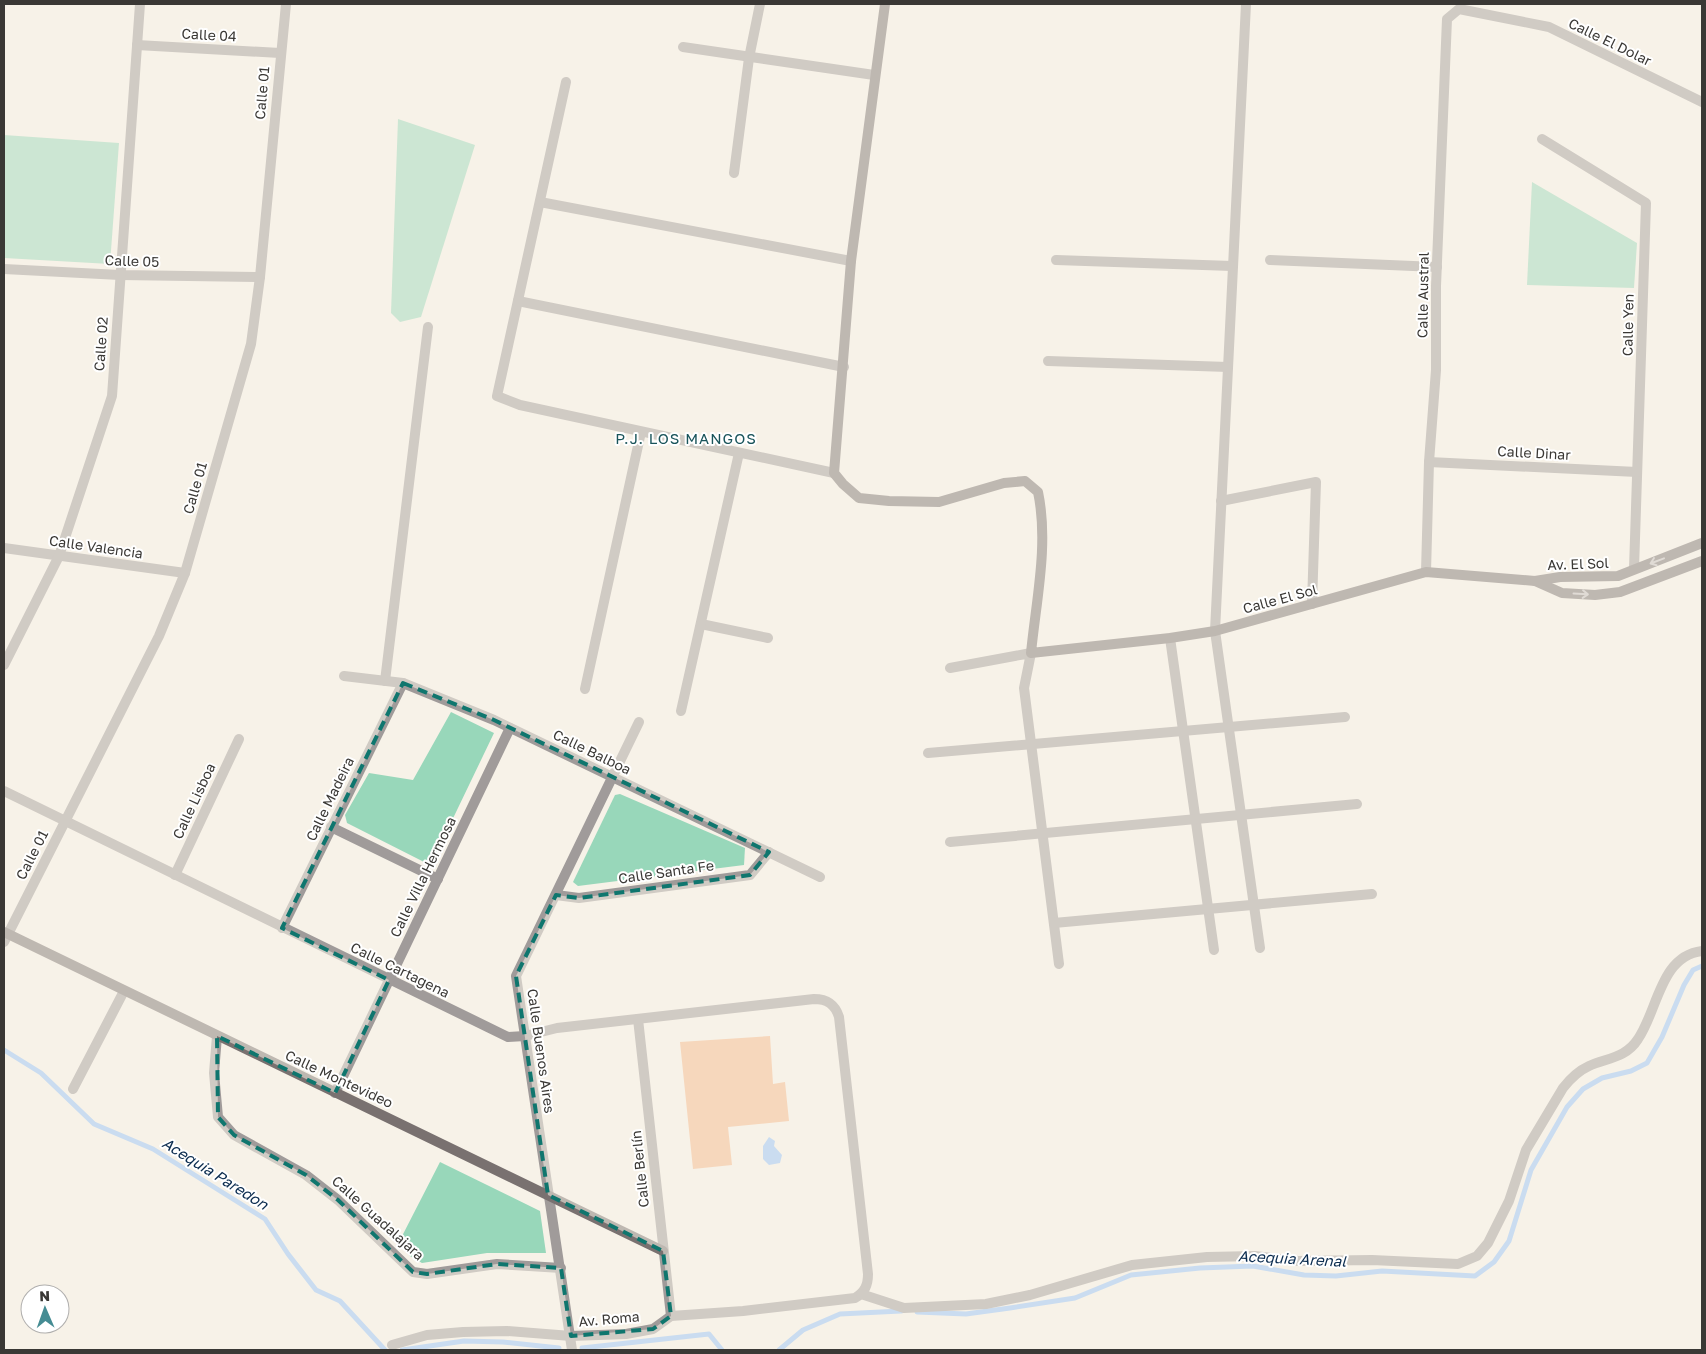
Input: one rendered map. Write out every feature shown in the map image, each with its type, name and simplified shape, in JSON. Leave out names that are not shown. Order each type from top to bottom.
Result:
[{"type":"street","name":"Calle 02","points":[[4,665],[59,556],[112,396],[140,4]]},
{"type":"street","name":"Calle 01","points":[[5,936],[158,636],[185,573],[252,344],[286,4]]},
{"type":"street","points":[[734,172],[750,58],[760,4]]},
{"type":"street","points":[[834,473],[851,261],[874,75],[885,4]]},
{"type":"street","points":[[1246,4],[1215,631],[1260,948]]},
{"type":"street","name":"Calle El Dolar","points":[[1447,19],[1459,9],[1549,28],[1702,102]]},
{"type":"street","name":"Calle Austral","points":[[1426,572],[1429,462],[1436,370],[1437,267],[1447,19]]},
{"type":"street","name":"Calle 04","points":[[137,45],[280,52]]},
{"type":"street","points":[[683,47],[874,75]]},
{"type":"street","points":[[566,82],[498,396],[520,405],[834,473],[859,498],[939,502],[1004,482],[1025,481],[1038,492],[1041,506],[1042,547],[1031,653],[1024,688],[1059,964]]},
{"type":"street","name":"Calle Yen","points":[[1542,139],[1646,203],[1634,570]]},
{"type":"street","points":[[540,202],[851,261]]},
{"type":"street","points":[[1056,260],[1232,266]]},
{"type":"street","points":[[1270,260],[1437,267]]},
{"type":"street","name":"Calle 05","points":[[4,270],[120,275],[260,277]]},
{"type":"street","points":[[518,301],[844,367]]},
{"type":"street","points":[[385,680],[428,327]]},
{"type":"street","points":[[1048,361],[1228,367]]},
{"type":"street","points":[[585,689],[642,432]]},
{"type":"street","points":[[681,711],[740,453]]},
{"type":"street","name":"Calle Dinar","points":[[1429,462],[1637,472]]},
{"type":"street","points":[[1221,501],[1316,482],[1312,604]]},
{"type":"street","name":"Av. El Sol","points":[[1535,581],[1576,576],[1618,576],[1702,543]]},
{"type":"street","name":"Calle Valencia","points":[[4,548],[185,573]]},
{"type":"street","name":"Av. El Sol","points":[[1535,581],[1562,593],[1595,595],[1620,592],[1702,561]]},
{"type":"street","name":"Calle El Sol","points":[[1031,653],[1170,638],[1215,631],[1426,572],[1535,581]]},
{"type":"street","points":[[701,624],[768,638]]},
{"type":"street","points":[[1170,638],[1214,950]]},
{"type":"street","points":[[950,668],[1031,653]]},
{"type":"street","name":"Calle Balboa","points":[[344,676],[403,682],[510,728],[820,877]]},
{"type":"street","name":"Calle Madeira","points":[[282,928],[403,682]]},
{"type":"street","points":[[928,753],[1345,717]]},
{"type":"street","name":"Calle Buenos Aires","points":[[572,1350],[516,976],[640,722]]},
{"type":"street","name":"Calle Villa Hermosa","points":[[335,1093],[510,728]]},
{"type":"street","name":"Calle Lisboa","points":[[175,875],[239,739]]},
{"type":"street","name":"Calle Cartagena","points":[[4,791],[508,1037],[525,1036],[557,1028],[814,999],[820,999],[831,1004],[839,1017],[868,1274],[868,1282],[858,1296]]},
{"type":"street","points":[[950,842],[1357,804]]},
{"type":"street","points":[[331,827],[438,879]]},
{"type":"street","name":"Calle Santa Fe","points":[[556,895],[579,898],[750,874],[769,852]]},
{"type":"street","points":[[1054,923],[1372,894]]},
{"type":"street","name":"Calle Montevideo","points":[[5,936],[124,991],[664,1251]]},
{"type":"street","points":[[858,1296],[904,1308],[986,1304],[1030,1295],[1132,1265],[1206,1256],[1255,1256],[1298,1261],[1372,1260],[1448,1264],[1468,1261],[1477,1256],[1488,1243],[1509,1201],[1529,1144],[1563,1088],[1574,1076],[1587,1067],[1616,1058],[1630,1048],[1643,1031],[1674,966],[1689,954],[1702,950]]},
{"type":"street","points":[[73,1089],[124,991]]},
{"type":"street","name":"Calle Berlín","points":[[638,1019],[671,1316]]},
{"type":"street","name":"Calle Guadalajara","points":[[217,1036],[214,1073],[218,1117],[234,1135],[306,1175],[338,1200],[413,1272],[428,1274],[497,1264],[561,1268]]},
{"type":"street","name":"Av. Roma","points":[[392,1345],[427,1335],[463,1332],[507,1331],[571,1336],[626,1334],[653,1328],[671,1316],[743,1311],[858,1296]]},
{"type":"highlighted area","points":[[403,683],[494,720],[769,852],[750,875],[579,898],[556,895],[516,976],[548,1195],[663,1251],[671,1316],[653,1329],[571,1336],[561,1268],[497,1264],[427,1274],[413,1272],[338,1200],[306,1175],[234,1135],[218,1117],[217,1036],[335,1093],[389,980],[282,928]]},
{"type":"green space","points":[[398,119],[475,145],[421,317],[400,322],[391,313]]},
{"type":"green space","points":[[4,135],[119,143],[110,264],[4,258]]},
{"type":"green space","points":[[1532,182],[1637,243],[1634,288],[1527,285]]},
{"type":"green space","points":[[451,712],[494,733],[433,860],[428,864],[347,823],[345,815],[369,773],[413,780]]},
{"type":"green space","points":[[620,794],[745,848],[744,865],[578,886],[573,882],[615,795]]},
{"type":"green space","points":[[440,1162],[540,1211],[546,1253],[487,1253],[422,1263],[410,1256],[399,1242]]},
{"type":"water","points":[[769,1137],[775,1141],[774,1146],[782,1155],[780,1163],[769,1165],[763,1159],[763,1146]]},
{"type":"building","points":[[770,1036],[773,1084],[785,1082],[789,1121],[728,1127],[732,1165],[693,1169],[680,1042]]},
{"type":"waterway","name":"Acequia Arenal","points":[[917,1312],[966,1314],[1075,1298],[1131,1275],[1200,1268],[1253,1266],[1304,1275],[1336,1276],[1382,1271],[1475,1276],[1494,1262],[1509,1241],[1531,1170],[1567,1107],[1583,1089],[1602,1078],[1631,1071],[1647,1063],[1662,1037],[1684,985],[1693,970],[1702,966]]},
{"type":"waterway","name":"Acequia Paredon","points":[[4,1050],[41,1073],[94,1124],[153,1149],[265,1219],[288,1254],[316,1290],[340,1301],[385,1350]]},
{"type":"waterway","name":"Acequia Arenal","points":[[779,1350],[803,1330],[840,1314],[901,1311]]},
{"type":"waterway","name":"Acequia Arenal","points":[[582,1348],[709,1334],[722,1350]]},
{"type":"waterway","name":"Acequia Arenal","points":[[402,1350],[464,1341],[503,1342],[559,1348]]},
{"type":"district","name":"P.J. LOS MANGOS","points":[[686,439]]}]
